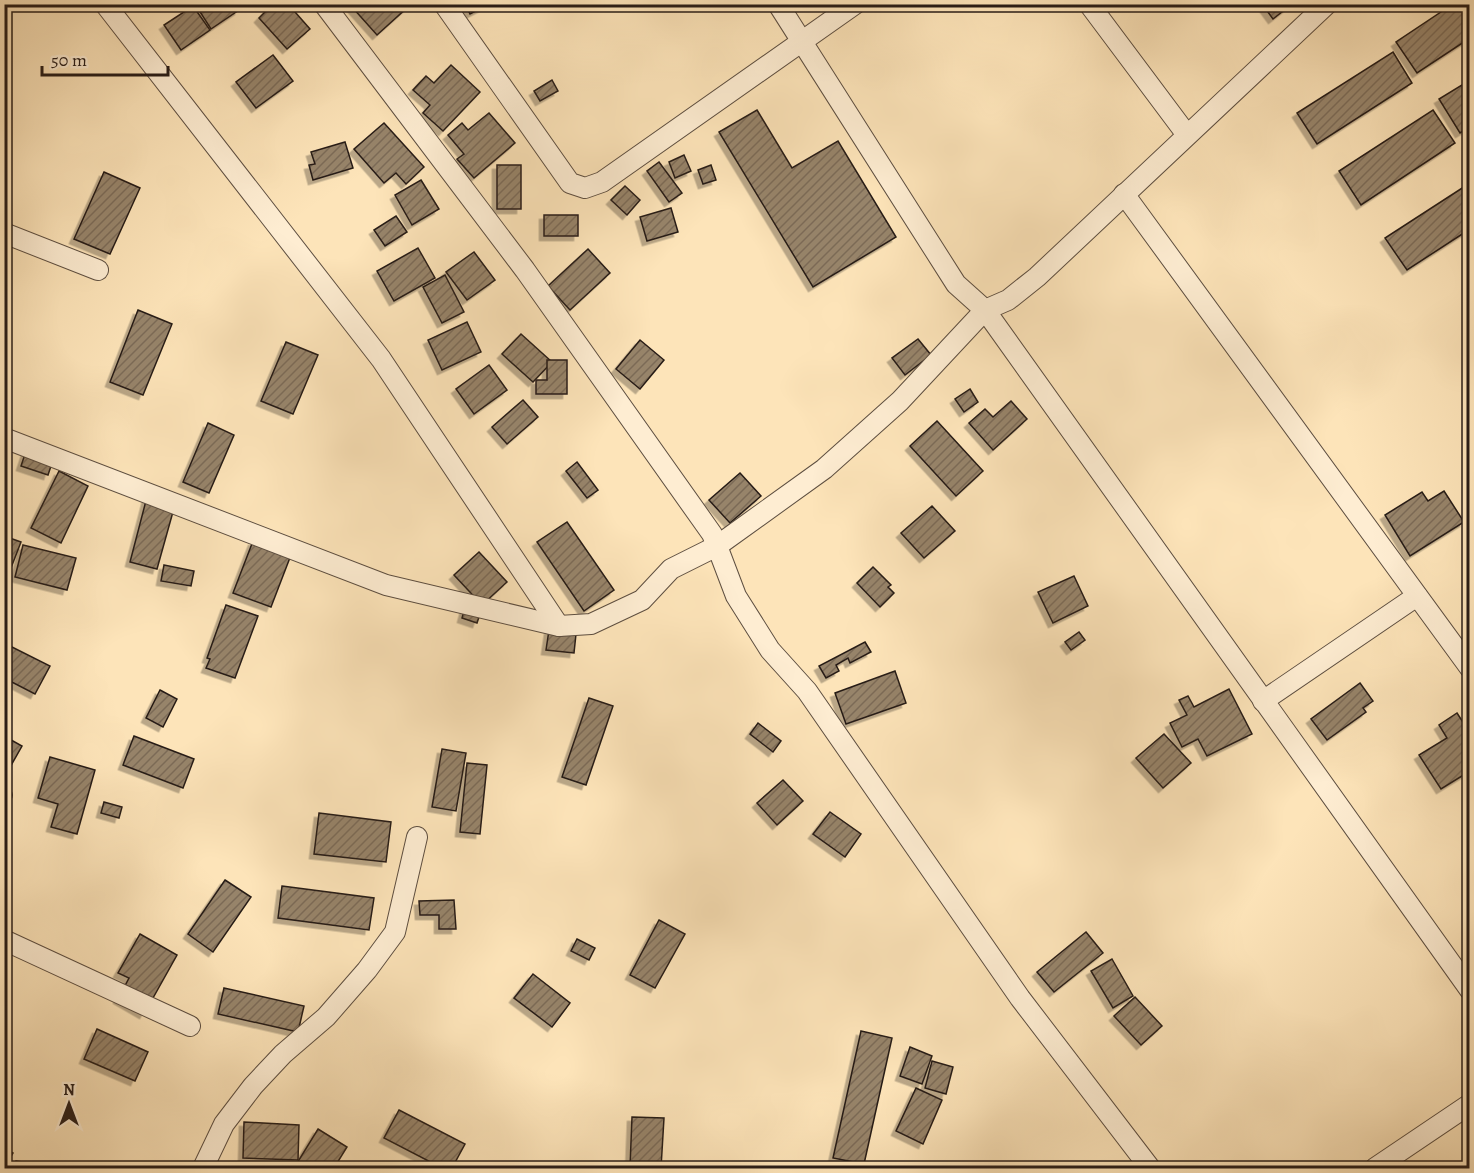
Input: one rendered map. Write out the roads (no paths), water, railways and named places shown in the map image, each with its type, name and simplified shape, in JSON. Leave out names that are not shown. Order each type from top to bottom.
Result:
[{"type":"street","points":[[105,4],[381,359],[559,626]]},
{"type":"street","points":[[324,4],[525,270],[712,534],[736,596],[770,650],[807,691],[1020,998],[1143,1166]]},
{"type":"street","points":[[444,4],[570,183],[585,189],[602,182],[855,4]]},
{"type":"street","points":[[778,4],[956,284],[984,310],[1470,990]]},
{"type":"street","points":[[1089,4],[1187,135]]},
{"type":"street","points":[[4,438],[386,585],[559,626],[591,624],[642,600],[671,569],[717,546],[824,469],[900,401],[984,310],[1008,300],[1023,288],[1327,4]]},
{"type":"street","points":[[1124,194],[1470,668]]},
{"type":"street","points":[[4,233],[98,270]]},
{"type":"street","points":[[1263,701],[1418,596]]},
{"type":"street","points":[[203,1168],[224,1124],[253,1086],[283,1054],[326,1017],[367,970],[395,932],[417,837]]},
{"type":"street","points":[[4,940],[190,1026]]},
{"type":"street","points":[[1375,1168],[1470,1104]]}]
